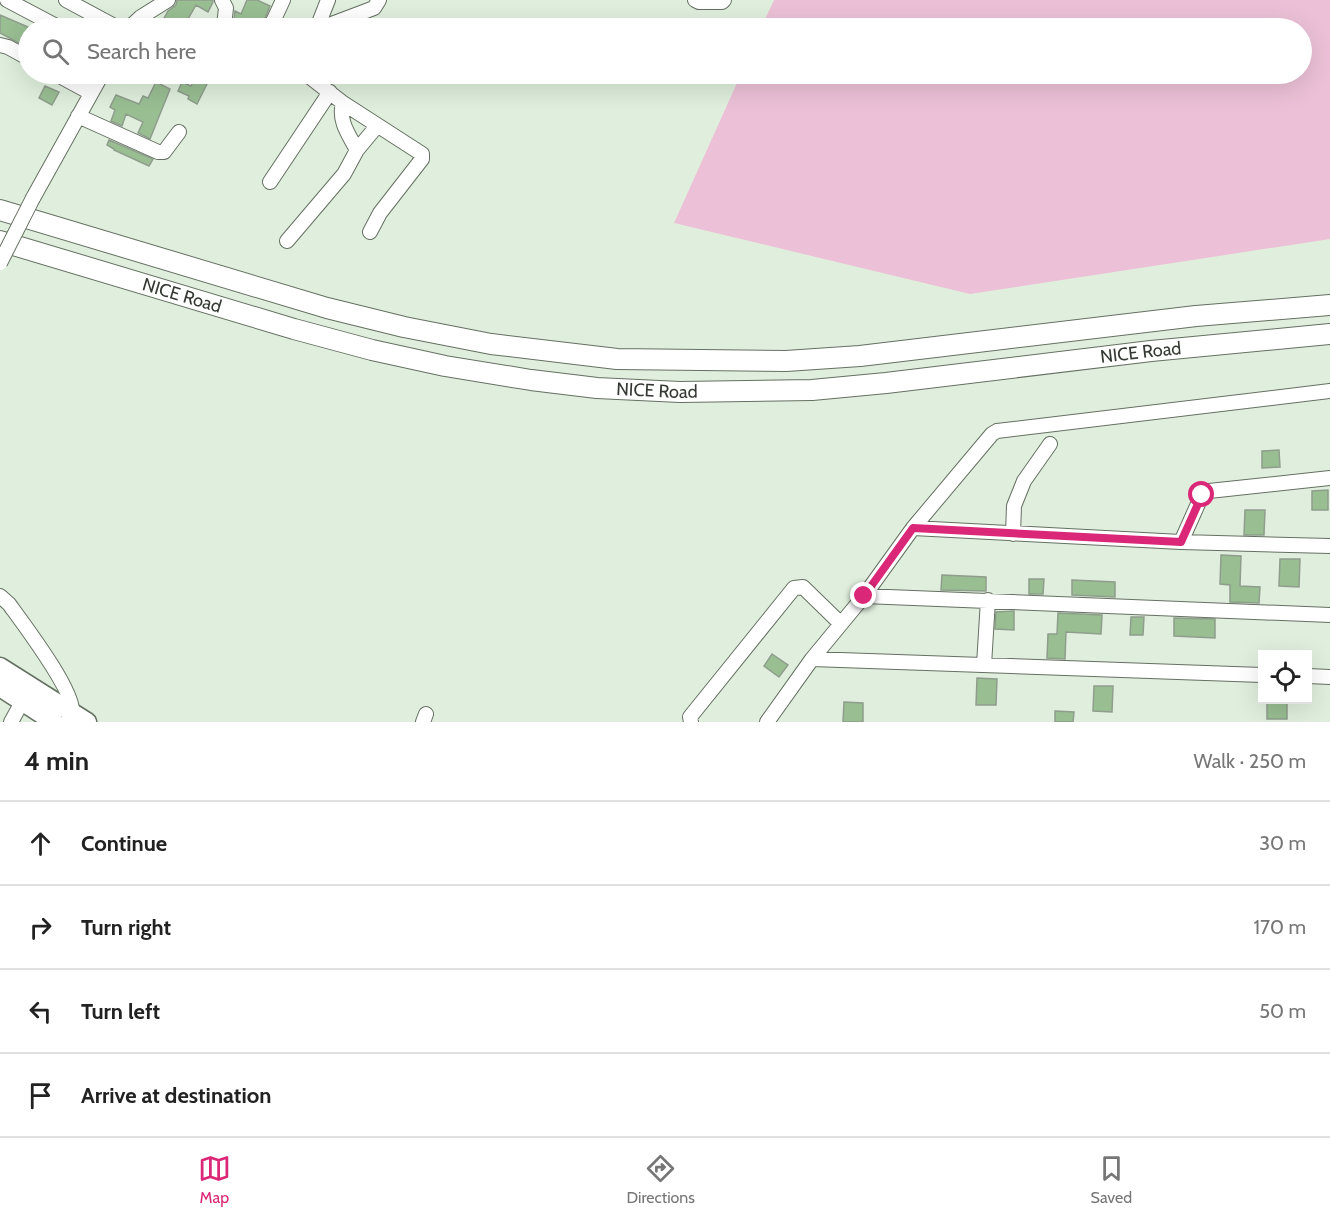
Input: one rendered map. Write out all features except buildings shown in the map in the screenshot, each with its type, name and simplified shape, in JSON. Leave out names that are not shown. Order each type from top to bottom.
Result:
[{"type":"highway","name":"NICE Road","points":[[0,210],[327,308],[404,327],[513,347],[617,359],[753,362],[839,357],[1196,316],[1330,305]]},
{"type":"highway","name":"NICE Road","points":[[0,241],[372,350],[445,366],[597,388],[680,392],[813,390],[1151,351],[1330,334]]},
{"type":"main road","points":[[0,667],[75,719]]},
{"type":"main road","points":[[0,687],[54,722]]},
{"type":"street","points":[[7,0],[41,18]]},
{"type":"street","points":[[140,18],[168,0]]},
{"type":"street","points":[[222,0],[226,8],[225,18]]},
{"type":"street","points":[[275,18],[283,0]]},
{"type":"street","points":[[322,18],[328,0]]},
{"type":"street","points":[[346,18],[374,8],[379,0]]},
{"type":"street","points":[[695,0],[699,2],[722,2],[724,0]]},
{"type":"street","points":[[74,2],[101,18]]},
{"type":"street","points":[[0,45],[18,52]]},
{"type":"street","points":[[75,84],[91,93]]},
{"type":"street","points":[[0,263],[96,84]]},
{"type":"street","points":[[319,84],[343,103],[422,154],[422,159],[380,213],[370,232]]},
{"type":"street","points":[[270,182],[330,92]]},
{"type":"street","points":[[343,103],[340,112],[342,121],[357,150]]},
{"type":"street","points":[[78,116],[158,152],[168,149],[179,132]]},
{"type":"street","points":[[287,241],[344,174],[357,150],[377,126]]},
{"type":"street","points":[[766,722],[812,659],[864,596],[913,528],[986,439],[997,431],[1330,391]]},
{"type":"street","points":[[1013,534],[1014,506],[1024,481],[1050,444]]},
{"type":"street","points":[[1181,542],[1202,495],[1209,490],[1330,478]]},
{"type":"street","points":[[913,528],[1181,542],[1330,546]]},
{"type":"street","points":[[691,722],[690,717],[794,588],[803,587],[841,624]]},
{"type":"street","points":[[0,596],[9,603],[54,668],[68,696],[75,719]]},
{"type":"street","points":[[864,596],[1330,615]]},
{"type":"street","points":[[984,665],[988,600]]},
{"type":"street","points":[[812,659],[1258,675]]},
{"type":"street","points":[[1312,676],[1330,677]]},
{"type":"street","points":[[11,722],[22,702]]},
{"type":"shaded area","points":[[774,0],[1330,0],[1330,239],[970,294],[674,223],[737,84],[1312,84],[1312,18],[766,18]]},
{"type":"route","points":[[864,596],[913,528],[1181,542],[1202,495]]}]
